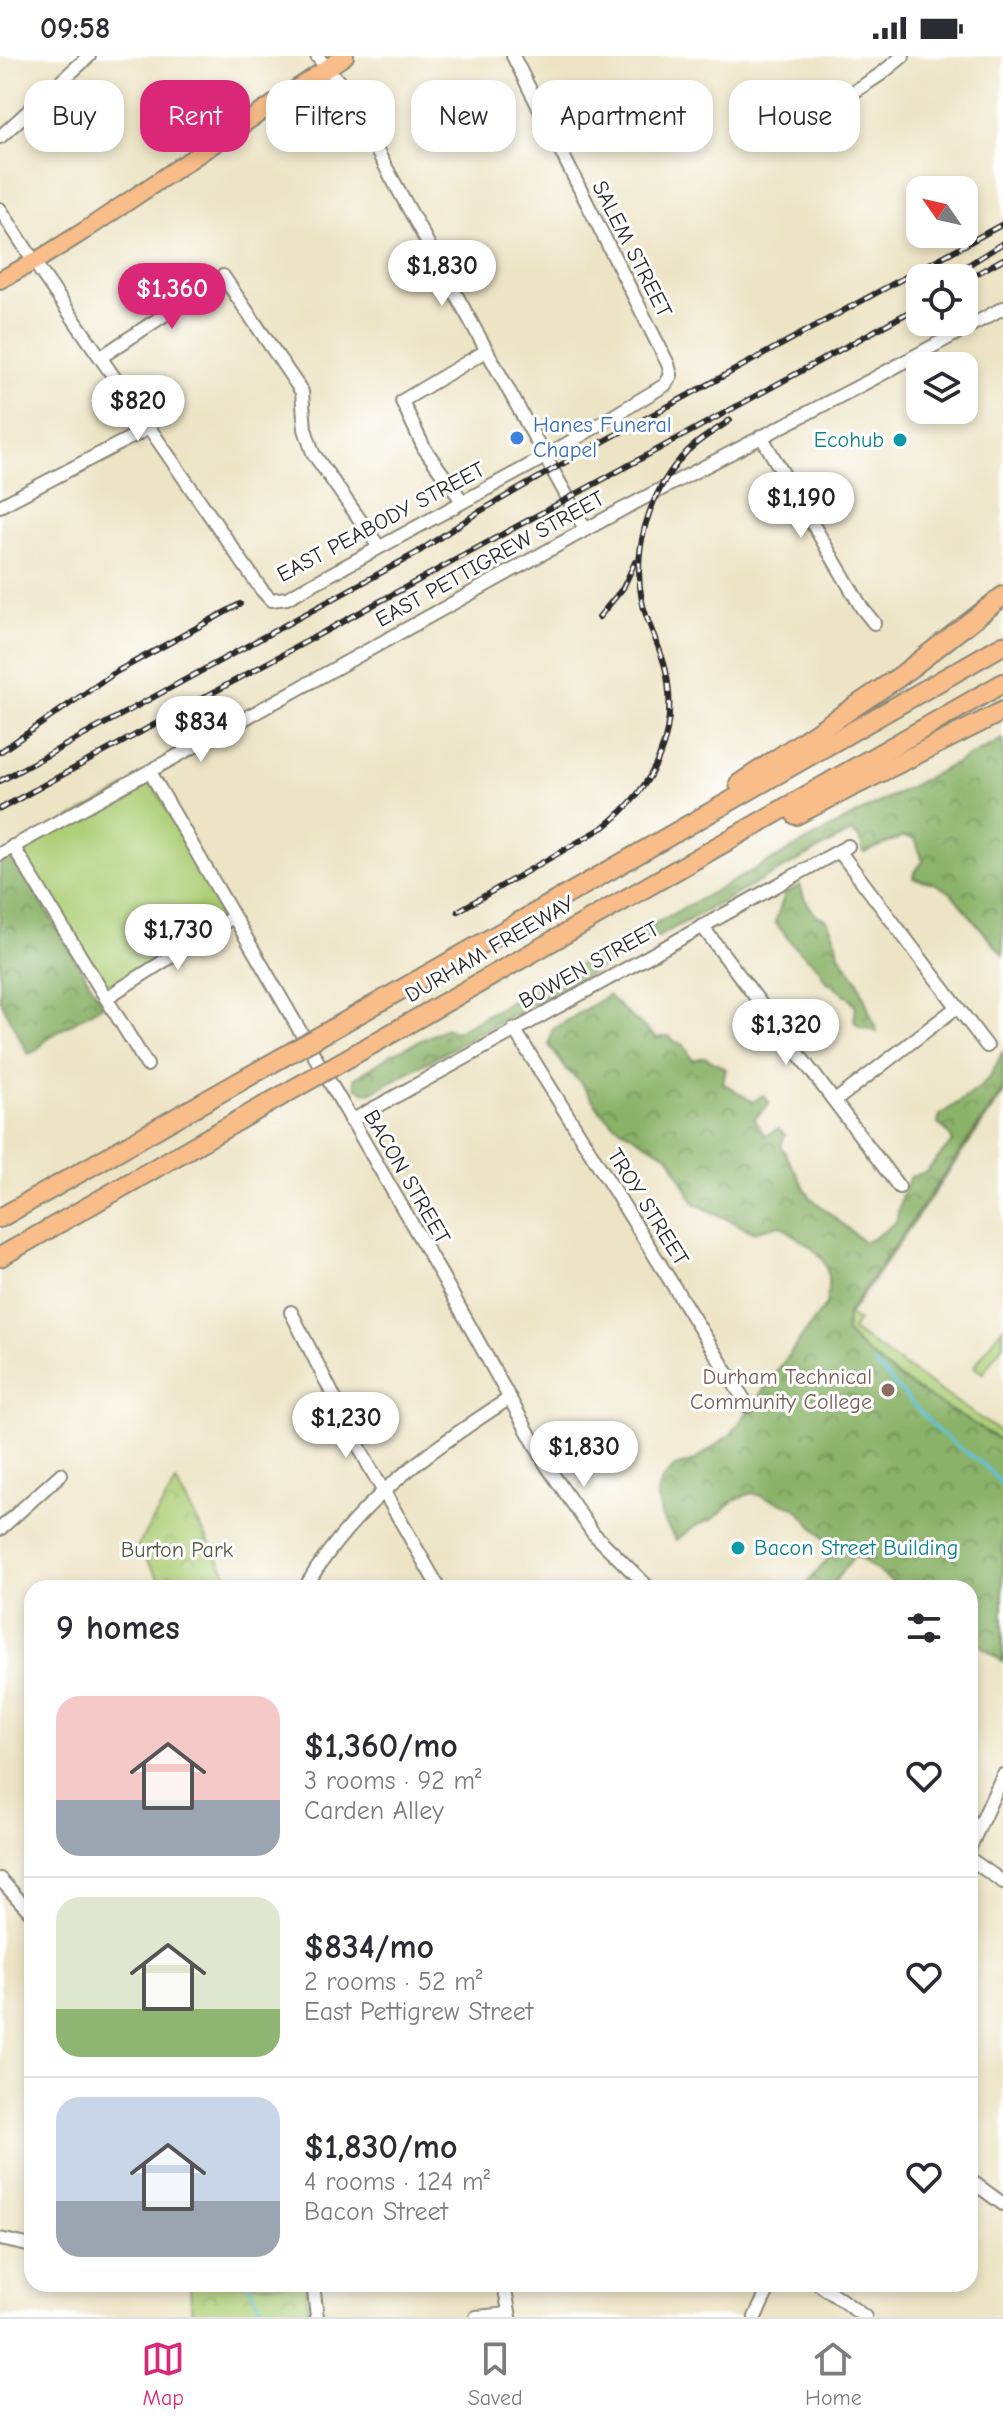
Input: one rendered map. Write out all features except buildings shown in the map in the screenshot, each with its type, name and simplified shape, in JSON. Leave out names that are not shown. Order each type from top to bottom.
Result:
[{"type":"highway","points":[[641,852],[797,743],[899,677],[1003,596]]},
{"type":"highway","name":"DURHAM FREEWAY","points":[[0,1218],[1003,645]]},
{"type":"highway","name":"DURHAM FREEWAY","points":[[0,1257],[1003,683]]},
{"type":"highway","points":[[628,898],[1003,711]]},
{"type":"main road","points":[[0,280],[84,231],[322,62],[345,56]]},
{"type":"street","points":[[0,137],[89,56]]},
{"type":"street","name":"SALEM STREET","points":[[513,56],[671,375]]},
{"type":"street","points":[[860,88],[903,56]]},
{"type":"street","points":[[322,62],[339,82],[585,529]]},
{"type":"street","points":[[0,209],[149,428],[0,506]]},
{"type":"street","points":[[101,357],[223,276],[302,392],[308,443],[379,547]]},
{"type":"street","name":"EAST PETTIGREW STREET","points":[[0,854],[585,529],[1003,308]]},
{"type":"street","points":[[462,501],[424,448],[402,401],[486,351]]},
{"type":"street","name":"EAST PEABODY STREET","points":[[149,428],[271,600],[287,598],[545,457],[665,385],[671,375]]},
{"type":"street","points":[[761,436],[862,608],[874,623]]},
{"type":"street","name":"BACON STREET","points":[[150,772],[547,1466],[585,1522],[641,1580]]},
{"type":"street","points":[[13,846],[147,1065]]},
{"type":"street","name":"BOWEN STREET","points":[[351,1121],[843,849],[957,1007]]},
{"type":"street","points":[[106,998],[233,917]]},
{"type":"street","points":[[702,926],[899,1187]]},
{"type":"street","points":[[835,1101],[957,1007],[987,1046]]},
{"type":"street","name":"TROY STREET","points":[[514,1029],[748,1406]]},
{"type":"street","points":[[291,1312],[384,1492],[434,1580]]},
{"type":"street","points":[[311,1580],[342,1537],[384,1492],[435,1448],[510,1398]]},
{"type":"street","points":[[0,1529],[61,1474]]},
{"type":"street","points":[[978,1830],[1003,1775]]},
{"type":"street","points":[[978,1865],[1003,1882]]},
{"type":"street","points":[[0,1879],[24,1905]]},
{"type":"street","points":[[978,2186],[1003,2204]]},
{"type":"street","points":[[0,2239],[24,2244]]},
{"type":"street","points":[[314,2292],[317,2317]]},
{"type":"street","points":[[476,2317],[509,2316],[505,2292]]},
{"type":"street","points":[[755,2317],[767,2292]]},
{"type":"street","points":[[830,2292],[865,2317]]},
{"type":"green space","points":[[1003,739],[1003,955],[951,893],[934,883],[913,878],[923,861],[915,839],[902,837],[864,853],[859,838],[851,832],[370,1093],[356,1088],[354,1079],[392,1054],[446,1028],[455,1032],[853,816]]},
{"type":"green space","points":[[148,776],[227,915],[107,993],[18,847]]},
{"type":"green space","points":[[10,856],[26,876],[103,1005],[48,1038],[37,1050],[28,1054],[0,1000],[0,863]]},
{"type":"green space","points":[[800,885],[804,898],[815,914],[827,920],[839,954],[858,981],[877,1032],[854,1021],[856,1008],[848,997],[825,980],[819,968],[793,945],[775,922],[785,894]]},
{"type":"green space","points":[[608,995],[657,1038],[669,1036],[684,1045],[692,1060],[705,1057],[726,1069],[723,1083],[753,1102],[763,1095],[770,1103],[754,1119],[765,1136],[778,1129],[785,1135],[781,1146],[810,1197],[864,1242],[896,1222],[902,1194],[910,1177],[926,1172],[953,1141],[938,1124],[940,1115],[980,1087],[991,1075],[1003,1051],[1003,1090],[847,1314],[846,1332],[899,1378],[1003,1442],[1003,1662],[978,1644],[978,1580],[890,1580],[855,1555],[836,1580],[810,1580],[828,1559],[828,1543],[795,1507],[752,1493],[736,1499],[713,1519],[676,1540],[662,1518],[657,1494],[662,1480],[675,1467],[694,1461],[731,1434],[826,1304],[828,1275],[820,1256],[780,1225],[753,1232],[694,1203],[669,1156],[614,1124],[603,1114],[549,1045],[552,1030]]},
{"type":"green space","points":[[1003,1090],[849,1315],[858,1321],[852,1330],[1003,1434],[1003,1442],[920,1392],[880,1364],[846,1333],[847,1314]]},
{"type":"green space","points":[[1003,1327],[1003,1344],[983,1373],[974,1367]]},
{"type":"green space","name":"Burton Park","points":[[176,1482],[230,1580],[160,1580],[137,1547]]},
{"type":"green space","points":[[190,2292],[307,2292],[309,2317],[192,2317]]},
{"type":"waterway","points":[[873,1362],[941,1434],[985,1466],[1003,1486]]},
{"type":"waterway","points":[[253,2292],[266,2317]]},
{"type":"railway","points":[[0,781],[415,554],[477,513],[571,459],[1003,224]]},
{"type":"railway","points":[[970,264],[1003,243]]},
{"type":"railway","points":[[978,273],[1003,259]]},
{"type":"railway","points":[[0,809],[906,314]]},
{"type":"railway","points":[[458,911],[604,827],[622,812],[649,777],[665,738],[669,694],[664,662],[647,619],[639,582],[645,525],[669,473],[681,458],[730,420]]},
{"type":"railway","points":[[599,617],[623,588],[635,562]]},
{"type":"railway","points":[[0,752],[116,672],[240,604]]},
{"type":"place","name":"Hanes Funeral Chapel","points":[[517,438]]},
{"type":"place","name":"Ecohub","points":[[900,440]]},
{"type":"place","name":"Durham Technical Community College","points":[[888,1390]]},
{"type":"place","name":"Bacon Street Building","points":[[738,1548]]}]
